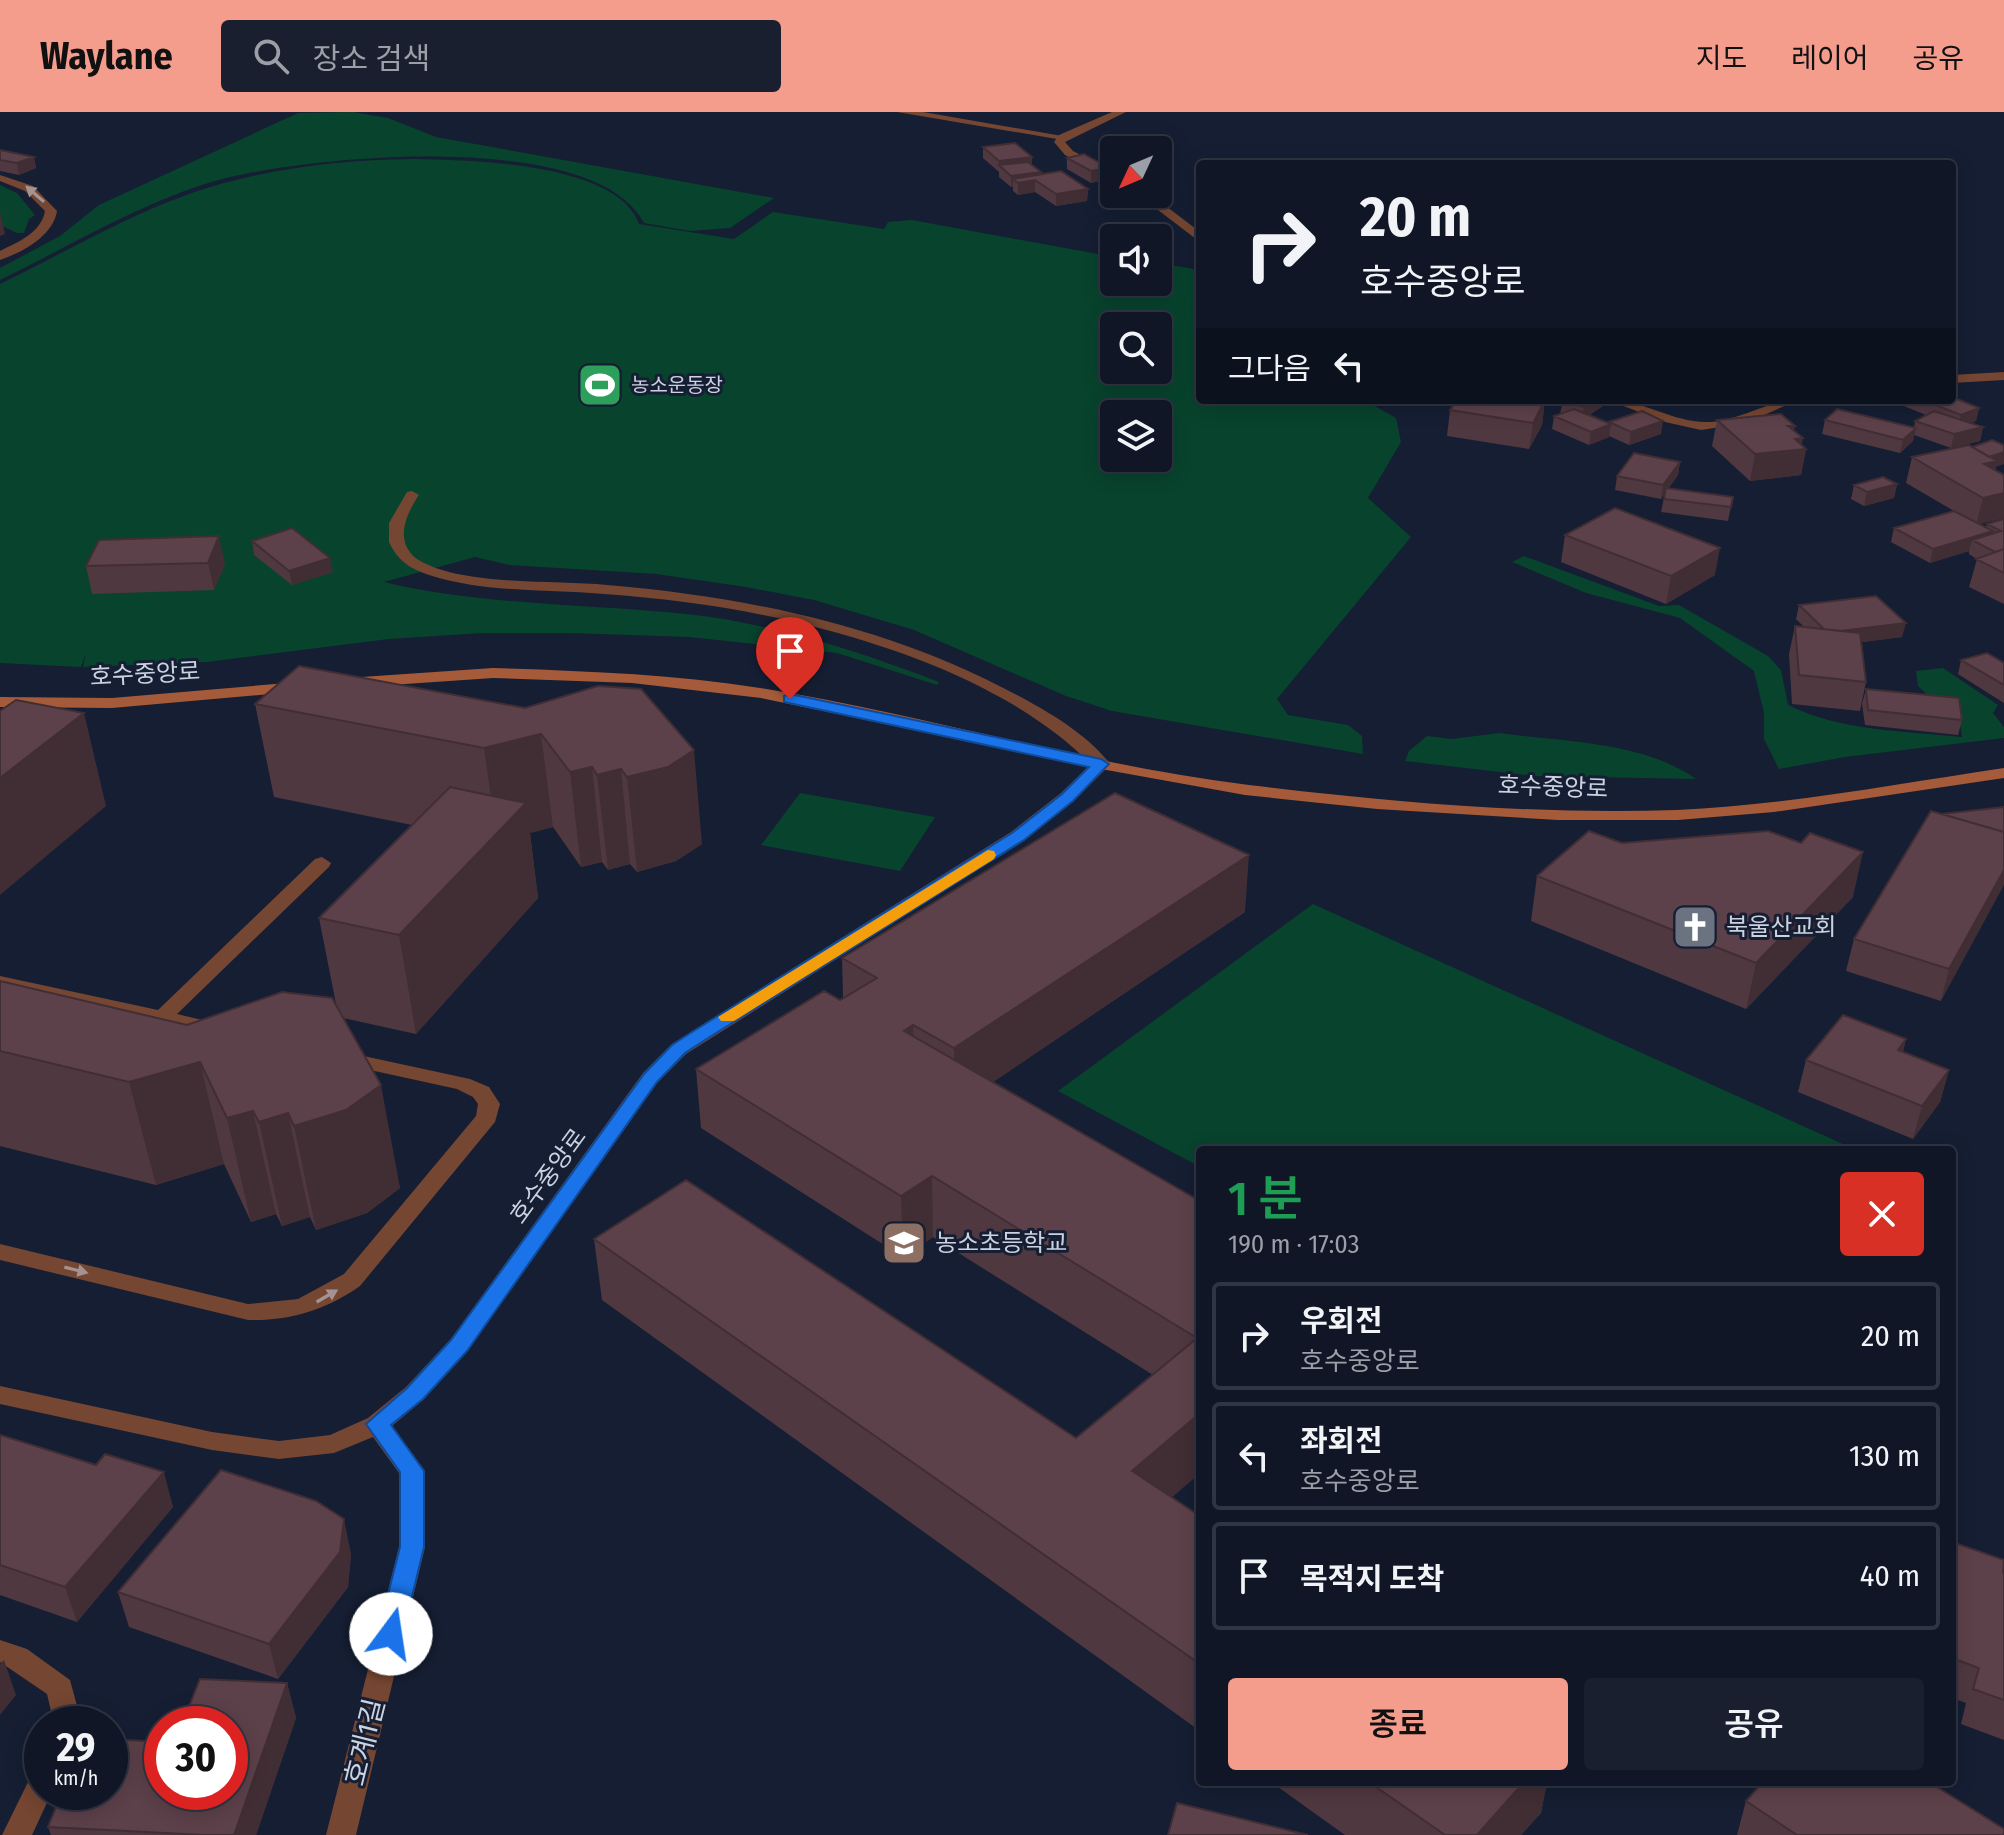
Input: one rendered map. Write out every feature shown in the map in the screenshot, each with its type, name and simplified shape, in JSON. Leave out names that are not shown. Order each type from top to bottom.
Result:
[{"type":"street","points":[[902,112],[1063,137]]},
{"type":"street","points":[[1100,170],[1069,153],[1059,142],[1063,137],[1121,112]]},
{"type":"street","points":[[0,178],[27,186],[39,194],[51,211],[49,223],[29,241],[0,256]]},
{"type":"street","points":[[1161,208],[1196,235]]},
{"type":"street","points":[[1956,379],[2004,376]]},
{"type":"street","points":[[1627,404],[1677,421],[1703,426],[1740,421],[1781,404]]},
{"type":"street","points":[[412,495],[394,524],[395,541],[417,565],[436,572],[504,582],[693,597],[776,613],[883,641],[997,690],[1082,743],[1101,764]]},
{"type":"street","name":"호수중앙로","points":[[0,702],[37,705],[149,702],[328,684],[493,673],[632,678],[761,693],[1101,764],[1245,790],[1377,804],[1558,815],[1678,815],[1774,807],[2004,773]]},
{"type":"street","name":"호수중앙로","points":[[0,1395],[212,1441],[279,1450],[334,1444],[377,1424],[415,1393],[459,1345],[650,1078],[679,1049],[1018,836],[1067,797],[1101,764]]},
{"type":"street","points":[[162,1018],[322,863]]},
{"type":"street","points":[[0,982],[237,1034]]},
{"type":"street","points":[[0,1252],[248,1312],[275,1313],[302,1309],[329,1298],[352,1280],[487,1117],[489,1104],[481,1092],[463,1084],[328,1054]]},
{"type":"street","name":"호계1길","points":[[341,1835],[412,1547],[412,1471],[377,1424]]},
{"type":"street","points":[[0,1651],[17,1657],[60,1688],[64,1706]]},
{"type":"street","points":[[17,1835],[29,1810]]},
{"type":"green space","points":[[353,112],[388,118],[436,137],[774,198],[730,228],[690,231],[644,223],[615,193],[568,172],[509,161],[444,157],[376,158],[312,164],[257,172],[187,190],[132,213],[0,280],[0,268],[60,236],[99,205],[298,113]]},
{"type":"green space","name":"농소운동장","points":[[413,159],[538,169],[573,176],[602,188],[625,203],[639,224],[734,239],[773,212],[884,229],[888,222],[912,220],[1100,254],[1100,296],[1172,296],[1172,265],[1196,269],[1196,404],[1371,404],[1396,418],[1401,442],[1368,498],[1411,537],[1277,699],[1288,715],[1348,725],[1362,736],[1363,754],[1112,711],[1066,696],[914,630],[814,600],[656,574],[509,565],[475,557],[384,582],[495,600],[718,618],[814,640],[939,682],[937,685],[837,653],[689,637],[570,633],[483,633],[389,639],[207,662],[83,667],[86,653],[81,667],[0,663],[0,284],[165,203],[216,185],[271,172],[327,164]]},
{"type":"green space","points":[[0,185],[17,193],[35,215],[29,219],[24,233],[0,225]]},
{"type":"green space","points":[[1524,556],[1659,606],[1679,605],[1768,656],[1781,670],[1788,705],[1808,714],[1851,725],[1962,737],[1958,712],[1939,706],[1918,686],[1916,671],[1943,668],[1998,705],[1993,713],[2004,727],[2004,738],[1845,757],[1779,769],[1764,739],[1764,713],[1754,671],[1680,618],[1586,593],[1512,562]]},
{"type":"green space","points":[[1500,733],[1627,750],[1675,766],[1696,779],[1535,776],[1405,761],[1409,751],[1427,736],[1451,739]]},
{"type":"green space","points":[[800,793],[935,817],[900,871],[761,845]]},
{"type":"green space","points":[[1313,904],[1847,1146],[1196,1146],[1196,1165],[1058,1091]]},
{"type":"building","points":[[1015,143],[1032,157],[999,161],[983,147]]},
{"type":"building","points":[[0,150],[34,157],[17,163],[0,160]]},
{"type":"building","points":[[1084,154],[1100,163],[1100,170],[1091,171],[1067,158]]},
{"type":"building","points":[[1028,162],[1041,172],[1011,176],[999,165]]},
{"type":"building","points":[[1061,171],[1088,189],[1056,194],[1035,180],[1018,183],[1013,179]]},
{"type":"building","points":[[1956,399],[1979,408],[1961,415],[1933,404],[1956,404]]},
{"type":"building","points":[[1454,404],[1543,404],[1533,423],[1450,410]]},
{"type":"building","points":[[1574,409],[1611,424],[1591,432],[1554,416]]},
{"type":"building","points":[[1837,409],[1916,428],[1903,440],[1825,420]]},
{"type":"building","points":[[1642,411],[1663,421],[1631,432],[1609,422]]},
{"type":"building","points":[[1934,411],[1983,427],[1954,434],[1915,421]]},
{"type":"building","points":[[1781,414],[1795,426],[1788,426],[1803,438],[1795,439],[1806,449],[1755,454],[1717,420]]},
{"type":"building","points":[[1992,440],[2004,445],[2004,452],[1989,457],[1972,447]]},
{"type":"building","points":[[1969,445],[1997,461],[1984,464],[2004,475],[2004,493],[1983,498],[1912,457]]},
{"type":"building","points":[[1634,453],[1680,462],[1663,485],[1617,476]]},
{"type":"building","points":[[1883,477],[1897,484],[1867,492],[1854,485]]},
{"type":"building","points":[[1666,488],[1733,497],[1731,507],[1664,499]]},
{"type":"building","points":[[1615,508],[1720,548],[1671,576],[1565,535]]},
{"type":"building","points":[[1954,511],[1993,531],[1933,549],[1894,528]]},
{"type":"building","points":[[2004,519],[2004,549],[1995,552],[1972,540],[2001,531],[1987,524]]},
{"type":"building","points":[[292,528],[330,558],[289,571],[252,541]]},
{"type":"building","points":[[219,536],[208,563],[86,566],[99,540]]},
{"type":"building","points":[[2004,549],[2004,573],[1976,559]]},
{"type":"building","points":[[1876,596],[1906,623],[1840,631],[1824,629],[1799,605]]},
{"type":"building","points":[[1795,626],[1860,633],[1866,682],[1799,675]]},
{"type":"building","points":[[1987,653],[2004,663],[2004,685],[1961,660]]},
{"type":"building","points":[[299,666],[525,708],[598,686],[641,689],[694,750],[668,767],[627,777],[621,769],[597,775],[592,767],[570,772],[541,734],[484,748],[255,704]]},
{"type":"building","points":[[1866,689],[1959,698],[1962,720],[1868,710]]},
{"type":"building","points":[[16,700],[84,713],[0,778],[0,711]]},
{"type":"building","points":[[450,787],[526,803],[399,935],[319,918]]},
{"type":"building","points":[[1115,793],[1249,855],[954,1048],[913,1025],[904,1031],[1196,1199],[1196,1337],[932,1176],[901,1196],[696,1069],[824,991],[840,1000],[877,978],[842,958]]},
{"type":"building","points":[[2004,807],[2004,832],[1942,814]]},
{"type":"building","points":[[1931,811],[2004,832],[2004,870],[1949,969],[1854,939]]},
{"type":"building","points":[[1589,831],[1622,843],[1768,831],[1801,843],[1810,833],[1863,852],[1756,963],[1537,876]]},
{"type":"building","points":[[0,981],[187,1025],[282,992],[332,998],[381,1085],[346,1110],[294,1126],[288,1113],[259,1122],[253,1111],[227,1118],[200,1062],[129,1082],[0,1051]]},
{"type":"building","points":[[1843,1015],[1906,1039],[1898,1050],[1949,1070],[1922,1106],[1806,1060]]},
{"type":"building","points":[[686,1180],[1076,1438],[1196,1339],[1196,1416],[1132,1471],[1196,1513],[1196,1661],[594,1239]]},
{"type":"building","points":[[0,1435],[96,1465],[105,1454],[164,1472],[65,1587],[0,1565]]},
{"type":"building","points":[[221,1470],[316,1501],[344,1519],[340,1552],[269,1644],[118,1592]]},
{"type":"building","points":[[1956,1543],[2004,1560],[2004,1700],[1973,1689],[1979,1668],[1956,1659]]},
{"type":"building","points":[[200,1679],[287,1683],[248,1795],[248,1706],[189,1706]]},
{"type":"building","points":[[128,1740],[144,1741],[144,1810],[243,1810],[234,1835],[48,1827],[55,1810],[128,1810]]},
{"type":"building","points":[[1375,1786],[1520,1786],[1477,1835],[1445,1835]]},
{"type":"building","points":[[1759,1786],[1935,1786],[2004,1829],[2004,1835],[1797,1835],[1746,1801]]},
{"type":"building","points":[[1177,1803],[1308,1835],[1168,1835]]},
{"type":"slow traffic","points":[[727,1017],[988,855]]},
{"type":"place","name":"농소운동장","points":[[600,385]]},
{"type":"place","name":"북울산교회","points":[[1695,927]]},
{"type":"place","name":"농소초등학교","points":[[904,1243]]},
{"type":"route","points":[[391,1634],[412,1547],[412,1471],[377,1424],[415,1393],[459,1345],[650,1078],[679,1049],[1018,836],[1067,797],[1101,764],[790,699]]}]
